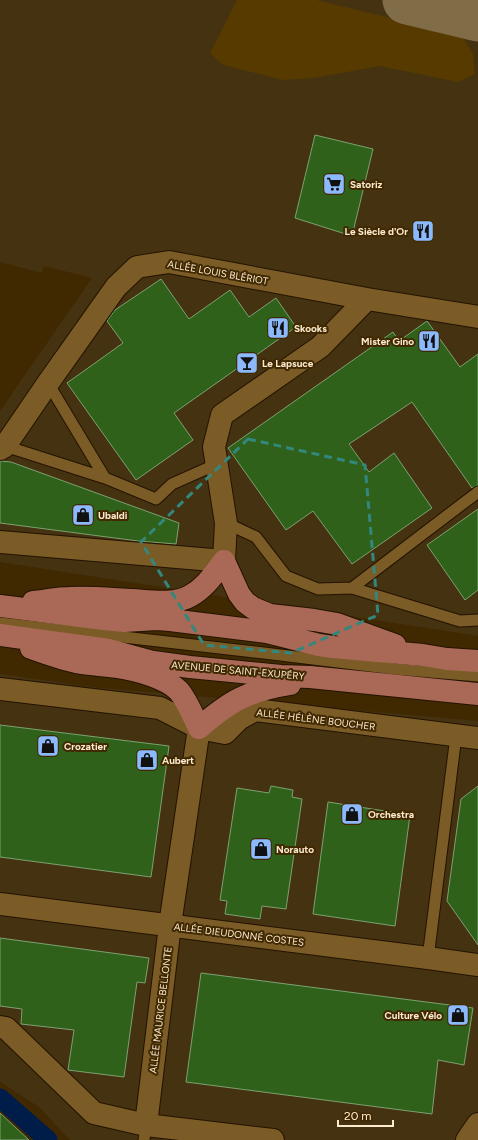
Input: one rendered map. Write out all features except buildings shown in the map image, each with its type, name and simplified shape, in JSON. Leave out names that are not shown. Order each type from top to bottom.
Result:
[{"type":"main road","points":[[0,606],[68,598],[96,598],[160,602],[178,600],[189,597],[201,588],[210,580],[224,561],[239,594],[245,602],[254,608],[270,615],[336,624],[423,655]]},
{"type":"main road","points":[[0,606],[124,621],[157,619],[177,621],[267,632],[333,647],[478,661]]},
{"type":"main road","points":[[0,636],[65,660],[82,664],[118,667],[141,672],[161,679],[171,684],[179,691],[199,728],[228,704],[255,692],[274,687],[326,679]]},
{"type":"main road","name":"AVENUE DE SAINT-EXUPÉRY","points":[[0,636],[108,650],[153,662],[190,667],[281,676],[310,677],[478,694]]},
{"type":"street","name":"ALLÉE LOUIS BLÉRIOT","points":[[3,447],[116,287],[137,266],[169,262],[367,299],[478,317]]},
{"type":"street","points":[[0,542],[224,561],[226,523],[214,447],[222,415],[320,347],[367,299]]},
{"type":"street","name":"ALLÉE HÉLÈNE BOUCHER","points":[[0,689],[160,708],[199,728],[225,733],[239,719],[255,710],[478,738]]},
{"type":"street","name":"ALLÉE MAURICE BELLONTE","points":[[145,1132],[170,925],[199,728]]},
{"type":"street","name":"ALLÉE DIEUDONNÉ COSTES","points":[[0,904],[478,965]]},
{"type":"street","points":[[0,1027],[6,1028],[94,1113],[145,1132],[273,1140]]},
{"type":"street","points":[[467,1140],[478,1124]]},
{"type":"lane","points":[[48,383],[105,478]]},
{"type":"lane","points":[[3,447],[105,478],[156,498],[172,484],[217,464]]},
{"type":"lane","points":[[352,588],[478,492]]},
{"type":"lane","points":[[226,523],[256,537],[286,576],[318,588],[352,588],[460,621],[478,620]]},
{"type":"lane","points":[[46,612],[63,624],[124,632],[150,640]]},
{"type":"lane","points":[[0,623],[396,669],[478,676]]},
{"type":"lane","points":[[428,958],[456,736]]},
{"type":"highlighted area","points":[[248,439],[365,465],[378,615],[291,653],[204,645],[141,542]]},
{"type":"shaded area","points":[[0,0],[478,0],[478,636],[0,562],[0,411],[92,278],[44,266],[42,273],[0,262]]},
{"type":"shaded area","points":[[237,0],[316,0],[461,35],[473,54],[475,74],[458,82],[380,66],[314,78],[283,80],[223,65],[210,53]]},
{"type":"shaded area","points":[[0,674],[91,687],[478,721],[478,1132],[473,1140],[70,1140],[39,1107],[0,1082]]},
{"type":"waterway","points":[[0,1098],[48,1140]]},
{"type":"taxiway","points":[[407,0],[478,17]]},
{"type":"place","name":"Satoriz","points":[[334,184]]},
{"type":"place","name":"Le Siècle d'Or","points":[[423,231]]},
{"type":"place","name":"Skooks","points":[[278,328]]},
{"type":"place","name":"Mister Gino","points":[[429,341]]},
{"type":"place","name":"Le Lapsuce","points":[[247,363]]},
{"type":"place","name":"Ubaldi","points":[[83,515]]},
{"type":"place","name":"Crozatier","points":[[48,746]]},
{"type":"place","name":"Aubert","points":[[147,760]]},
{"type":"place","name":"Orchestra","points":[[352,814]]},
{"type":"place","name":"Norauto","points":[[261,849]]},
{"type":"place","name":"Culture Vélo","points":[[458,1015]]}]
